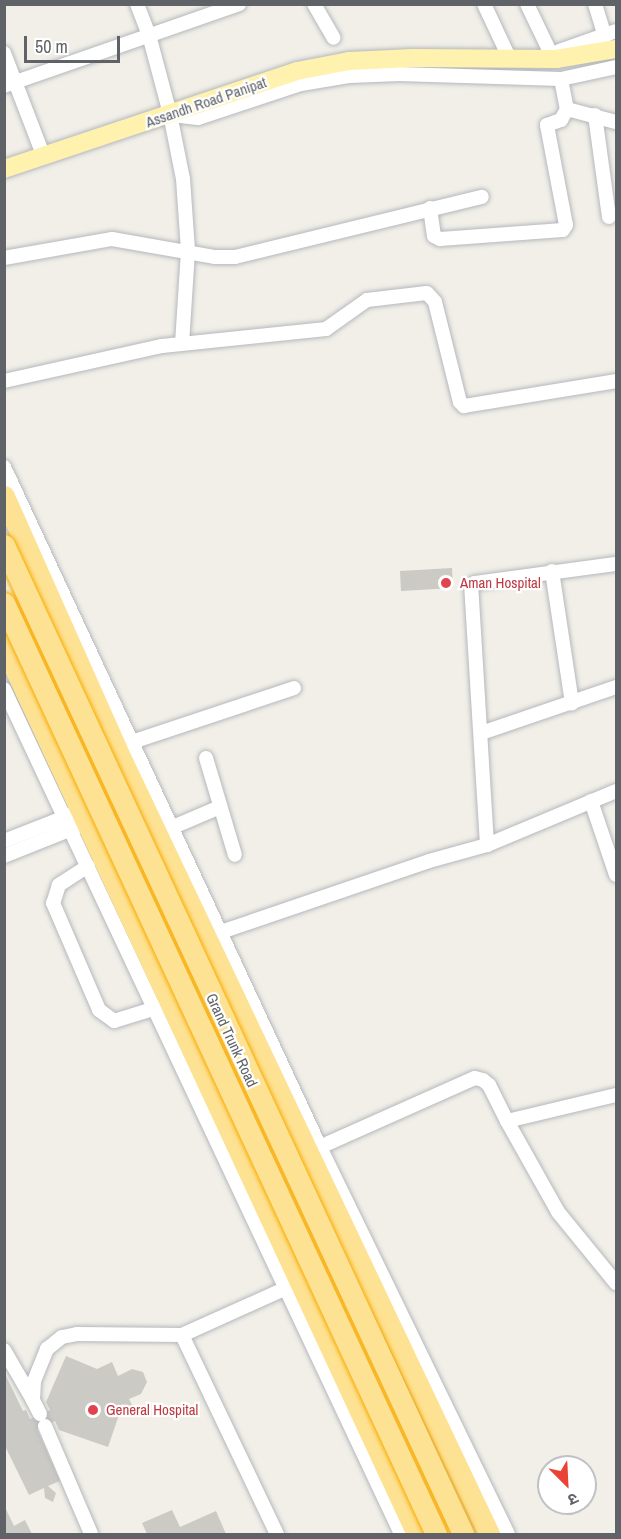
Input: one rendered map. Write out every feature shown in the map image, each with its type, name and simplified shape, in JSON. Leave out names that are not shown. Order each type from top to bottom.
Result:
[{"type":"highway","points":[[4,496],[214,934],[314,1150],[430,1412],[489,1534]]},
{"type":"highway","name":"Grand Trunk Road","points":[[4,545],[464,1534]]},
{"type":"highway","name":"Grand Trunk Road","points":[[4,603],[436,1534]]},
{"type":"highway","points":[[4,645],[76,820],[294,1285],[374,1437],[417,1534]]},
{"type":"highway","points":[[374,1437],[430,1412]]},
{"type":"main road","name":"Assandh Road Panipat","points":[[4,169],[297,71],[349,61],[413,58],[556,59],[613,39]]},
{"type":"street","points":[[137,4],[149,35],[170,114],[183,179],[188,251],[182,344]]},
{"type":"street","points":[[11,84],[239,4]]},
{"type":"street","points":[[314,4],[334,38]]},
{"type":"street","points":[[484,4],[507,53]]},
{"type":"street","points":[[527,4],[550,52]]},
{"type":"street","points":[[170,114],[196,96],[295,64],[355,53],[550,52],[613,39],[595,4]]},
{"type":"street","points":[[4,53],[11,84],[44,157]]},
{"type":"street","points":[[170,114],[198,118],[301,84],[350,76],[399,74],[561,79],[616,67]]},
{"type":"street","points":[[430,208],[434,236],[440,239],[563,230],[566,225],[548,125],[550,122],[561,120],[567,109],[561,79]]},
{"type":"street","points":[[567,109],[616,122]]},
{"type":"street","points":[[595,115],[609,217]]},
{"type":"street","points":[[4,258],[112,239],[215,257],[235,257],[482,197]]},
{"type":"street","points":[[4,381],[101,358],[182,344],[326,329],[367,300],[427,293],[435,302],[460,402],[464,406],[616,381]]},
{"type":"street","points":[[4,467],[124,745],[173,827],[214,934],[429,861],[487,845],[616,791]]},
{"type":"street","points":[[487,845],[471,586],[475,582],[616,564]]},
{"type":"street","points":[[552,572],[572,703]]},
{"type":"street","points":[[481,733],[616,687]]},
{"type":"street","points":[[124,745],[294,688]]},
{"type":"street","points":[[4,689],[76,820],[88,866],[294,1285],[401,1534]]},
{"type":"street","points":[[206,758],[235,855]]},
{"type":"street","points":[[591,801],[616,874]]},
{"type":"street","points":[[173,827],[220,807]]},
{"type":"street","points":[[4,840],[76,820]]},
{"type":"street","points":[[4,856],[76,820]]},
{"type":"street","points":[[88,866],[59,885],[53,903],[99,1010],[114,1021],[156,1008]]},
{"type":"street","points":[[508,1534],[314,1150],[475,1078],[483,1080],[489,1085],[558,1212],[616,1283]]},
{"type":"street","points":[[507,1120],[616,1095]]},
{"type":"street","points":[[33,1400],[34,1381],[47,1350],[62,1337],[76,1334],[182,1335],[294,1285]]},
{"type":"street","points":[[182,1335],[277,1534]]},
{"type":"street","points":[[4,1350],[33,1400],[91,1534]]},
{"type":"building","points":[[452,568],[453,588],[401,591],[400,571]]},
{"type":"building","points":[[66,1356],[97,1369],[112,1362],[118,1376],[132,1369],[143,1372],[147,1382],[141,1394],[129,1399],[134,1409],[119,1415],[108,1447],[59,1430],[55,1421],[37,1429],[60,1481],[48,1486],[56,1493],[53,1502],[45,1498],[44,1488],[29,1495],[4,1444],[4,1372],[23,1411],[26,1410],[30,1419],[50,1410],[46,1402]]},
{"type":"building","points":[[4,1505],[14,1526],[25,1520],[32,1534],[4,1534]]},
{"type":"building","points":[[172,1510],[180,1527],[216,1511],[226,1534],[147,1534],[142,1523]]},
{"type":"place","name":"Aman Hospital","points":[[446,583]]},
{"type":"place","name":"General Hospital","points":[[93,1410]]}]
